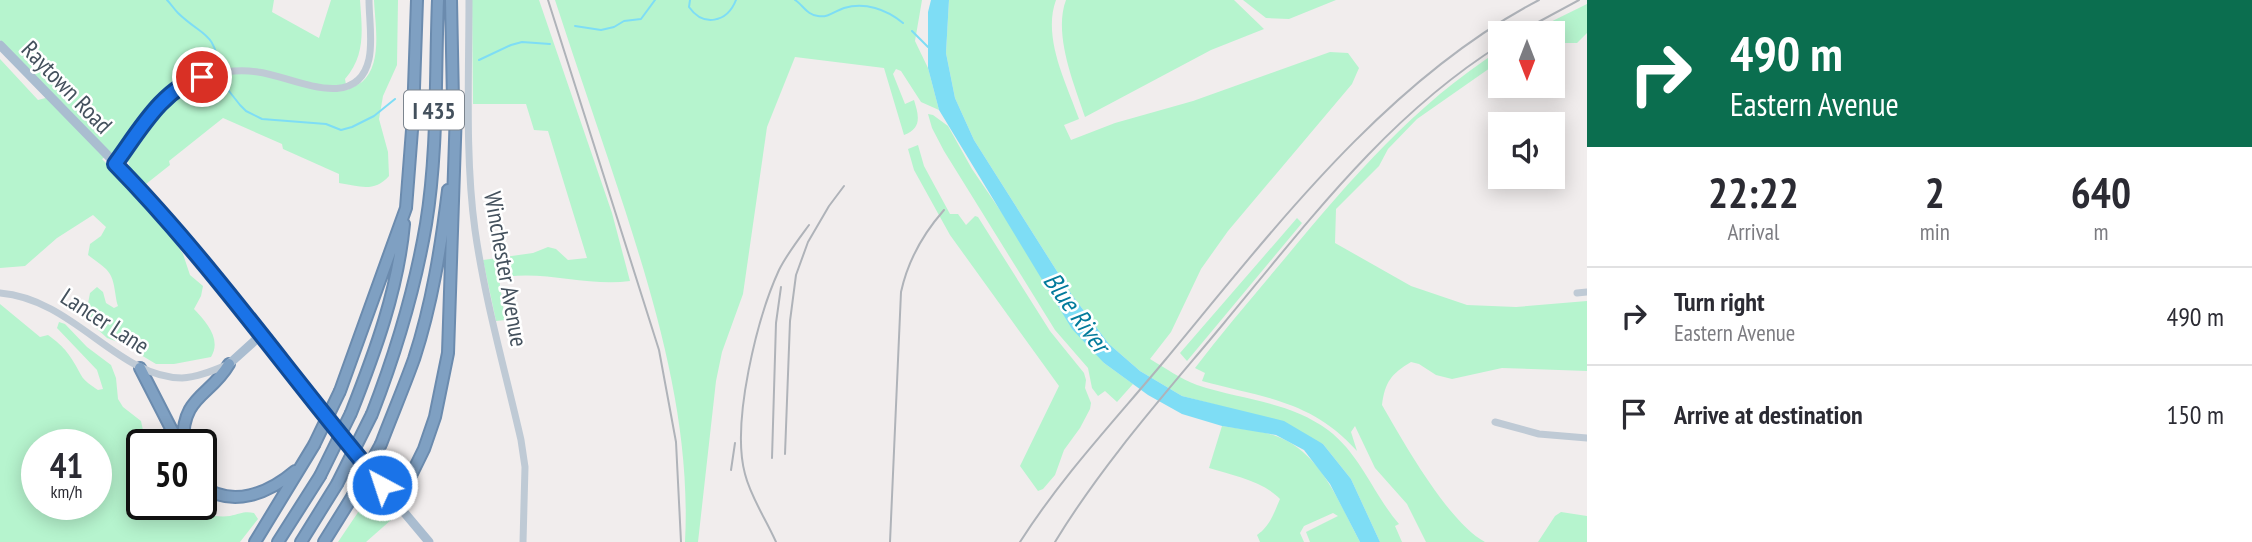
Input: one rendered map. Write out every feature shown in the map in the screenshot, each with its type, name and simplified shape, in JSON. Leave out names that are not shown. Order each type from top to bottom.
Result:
[{"type":"highway","name":"I 435","points":[[278,542],[320,475],[351,412],[373,359],[389,304],[402,249],[406,208],[413,117],[417,0]]},
{"type":"highway","name":"I 435","points":[[300,542],[337,484],[372,414],[393,358],[418,267],[427,220],[432,162],[438,0]]},
{"type":"highway","points":[[324,542],[381,444],[414,359],[429,305],[443,230],[449,178],[453,101],[450,0]]},
{"type":"highway","points":[[397,504],[424,449],[435,418],[448,353],[456,110],[453,101]]},
{"type":"highway","points":[[255,542],[266,528],[314,445],[340,391],[406,208]]},
{"type":"highway","points":[[184,429],[186,419],[199,395],[224,374],[229,364]]},
{"type":"highway","points":[[140,369],[173,429]]},
{"type":"highway","points":[[217,493],[242,497],[271,488],[300,467]]},
{"type":"main road","name":"Raytown Road","points":[[0,45],[162,211],[429,542]]},
{"type":"main road","name":"Lancer Lane","points":[[229,364],[260,335]]},
{"type":"street","points":[[115,164],[161,104],[183,85],[202,77],[236,71],[259,72],[320,88],[338,88],[352,84],[365,69],[370,57],[369,0]]},
{"type":"street","name":"Winchester Avenue","points":[[469,0],[471,181],[475,228],[481,267],[521,440],[525,491],[523,542]]},
{"type":"street","points":[[1577,293],[1587,292]]},
{"type":"street","name":"Lancer Lane","points":[[0,293],[40,303],[72,320],[140,369],[183,378],[229,364]]},
{"type":"street","points":[[1495,422],[1539,434],[1587,438]]},
{"type":"green space","points":[[0,0],[274,0],[272,12],[319,38],[331,0],[360,0],[360,51],[345,79],[347,90],[362,82],[373,65],[376,43],[374,0],[398,0],[397,65],[383,96],[379,119],[388,152],[389,176],[378,185],[372,186],[339,183],[339,174],[283,149],[282,144],[223,118],[169,161],[170,165],[146,184],[131,174],[128,160],[159,118],[153,103],[118,149],[102,159],[156,214],[183,254],[190,275],[203,286],[194,309],[211,331],[215,344],[211,357],[174,364],[156,364],[121,343],[107,338],[86,314],[90,293],[97,287],[103,292],[106,303],[114,308],[118,306],[109,273],[88,255],[90,244],[101,236],[106,227],[93,215],[57,238],[25,266],[0,268],[0,59],[38,100],[53,96],[0,40]]},
{"type":"green space","points":[[472,0],[539,0],[612,213],[630,281],[597,282],[532,276],[499,278],[505,320],[496,321],[483,260],[533,253],[548,247],[556,249],[568,260],[587,258],[548,131],[534,130],[526,104],[473,104]]},
{"type":"green space","points":[[555,0],[922,0],[915,41],[928,68],[939,110],[921,102],[901,71],[896,69],[893,74],[905,104],[914,100],[918,116],[914,129],[904,135],[884,68],[795,57],[767,127],[743,294],[722,352],[716,381],[698,542],[685,542],[683,458],[678,416],[661,334],[626,213]]},
{"type":"green space","points":[[949,0],[1056,0],[1052,15],[1054,45],[1079,119],[1064,125],[1071,140],[1115,123],[1193,101],[1330,52],[1348,53],[1359,68],[1352,84],[1228,231],[1201,269],[1171,332],[1150,359],[1197,385],[1281,407],[1313,420],[1328,430],[1349,451],[1399,524],[1395,526],[1402,542],[1380,542],[1351,479],[1323,444],[1228,408],[1182,396],[1140,371],[1109,344],[1072,295],[974,140],[955,98],[946,53]]},
{"type":"green space","points":[[1066,0],[1234,0],[1264,29],[1211,50],[1085,117],[1063,43]]},
{"type":"green space","points":[[1243,0],[1336,0],[1289,19],[1266,18]]},
{"type":"green space","points":[[1587,4],[1587,33],[1577,43],[1565,43],[1565,21],[1552,21]]},
{"type":"green space","points":[[1488,58],[1488,69],[1417,119],[1388,149],[1379,166],[1336,209],[1335,243],[1411,286],[1467,305],[1516,307],[1587,301],[1587,371],[1502,368],[1452,379],[1436,375],[1411,362],[1390,379],[1382,405],[1391,421],[1442,500],[1471,532],[1485,542],[1426,542],[1407,504],[1375,468],[1355,426],[1351,432],[1357,451],[1340,434],[1304,411],[1266,397],[1202,381],[1205,373],[1195,368],[1310,228],[1360,172],[1412,119]]},
{"type":"green space","points":[[928,114],[948,126],[972,169],[1104,363],[1133,384],[1117,402],[1105,391],[1098,396],[1092,388],[1088,368],[1055,330],[944,151]]},
{"type":"green space","points":[[918,145],[924,166],[950,214],[958,214],[966,225],[975,216],[978,217],[1050,331],[1084,373],[1090,409],[1064,450],[1055,475],[1038,491],[1020,466],[1059,386],[950,235],[914,170],[908,149]]},
{"type":"green space","points":[[1297,218],[1302,223],[1187,361],[1180,353]]},
{"type":"green space","points":[[0,304],[40,337],[48,335],[59,344],[71,357],[84,379],[98,390],[103,389],[97,370],[57,328],[59,322],[65,324],[87,347],[111,365],[116,378],[118,399],[123,407],[141,421],[143,429],[126,429],[126,520],[217,520],[217,516],[254,513],[258,519],[240,542],[0,542]]},
{"type":"green space","points":[[1222,426],[1276,436],[1305,454],[1327,480],[1360,542],[1310,542],[1306,532],[1338,516],[1333,513],[1304,526],[1300,533],[1304,542],[1260,542],[1257,535],[1274,514],[1280,499],[1256,483],[1209,468]]},
{"type":"green space","points":[[371,493],[391,520],[366,542],[338,542]]},
{"type":"green space","points":[[1561,512],[1587,516],[1587,542],[1538,542],[1555,516]]},
{"type":"water","name":"Blue River","points":[[931,0],[949,0],[946,53],[955,98],[974,140],[1072,295],[1109,344],[1140,371],[1182,396],[1284,421],[1323,444],[1351,479],[1380,542],[1360,542],[1330,484],[1304,450],[1276,435],[1222,426],[1182,414],[1148,395],[1104,363],[1072,329],[939,110],[928,68],[928,12]]},
{"type":"waterway","points":[[167,0],[211,41],[220,71]]},
{"type":"waterway","points":[[575,26],[601,30],[624,21],[641,19],[655,0]]},
{"type":"waterway","points":[[690,0],[689,7],[701,18],[708,20],[727,14],[736,0]]},
{"type":"waterway","points":[[795,0],[814,15],[825,16],[852,6],[867,6],[890,14],[903,23]]},
{"type":"waterway","points":[[912,31],[928,47]]},
{"type":"waterway","points":[[479,60],[522,42],[550,44]]},
{"type":"waterway","points":[[221,77],[240,105],[262,119],[326,124],[341,130],[374,116],[395,99]]},
{"type":"railway","points":[[548,0],[659,350],[676,442],[681,542]]},
{"type":"railway","points":[[1020,542],[1090,448],[1248,260],[1336,161],[1382,114],[1432,71],[1484,33],[1539,0]]},
{"type":"railway","points":[[1540,21],[1579,0]]},
{"type":"railway","points":[[1055,542],[1093,484],[1135,430],[1318,209],[1421,104],[1488,53]]},
{"type":"railway","points":[[785,454],[790,321],[796,275],[808,242],[844,186]]},
{"type":"railway","points":[[890,542],[901,292],[917,248],[944,210]]},
{"type":"railway","points":[[776,542],[745,474],[741,427],[748,371],[762,315],[782,264],[809,225]]},
{"type":"railway","points":[[772,458],[776,323],[781,287]]},
{"type":"railway","points":[[731,470],[735,443]]},
{"type":"route","points":[[202,77],[183,85],[161,104],[115,164],[162,211],[320,412],[382,485]]}]
